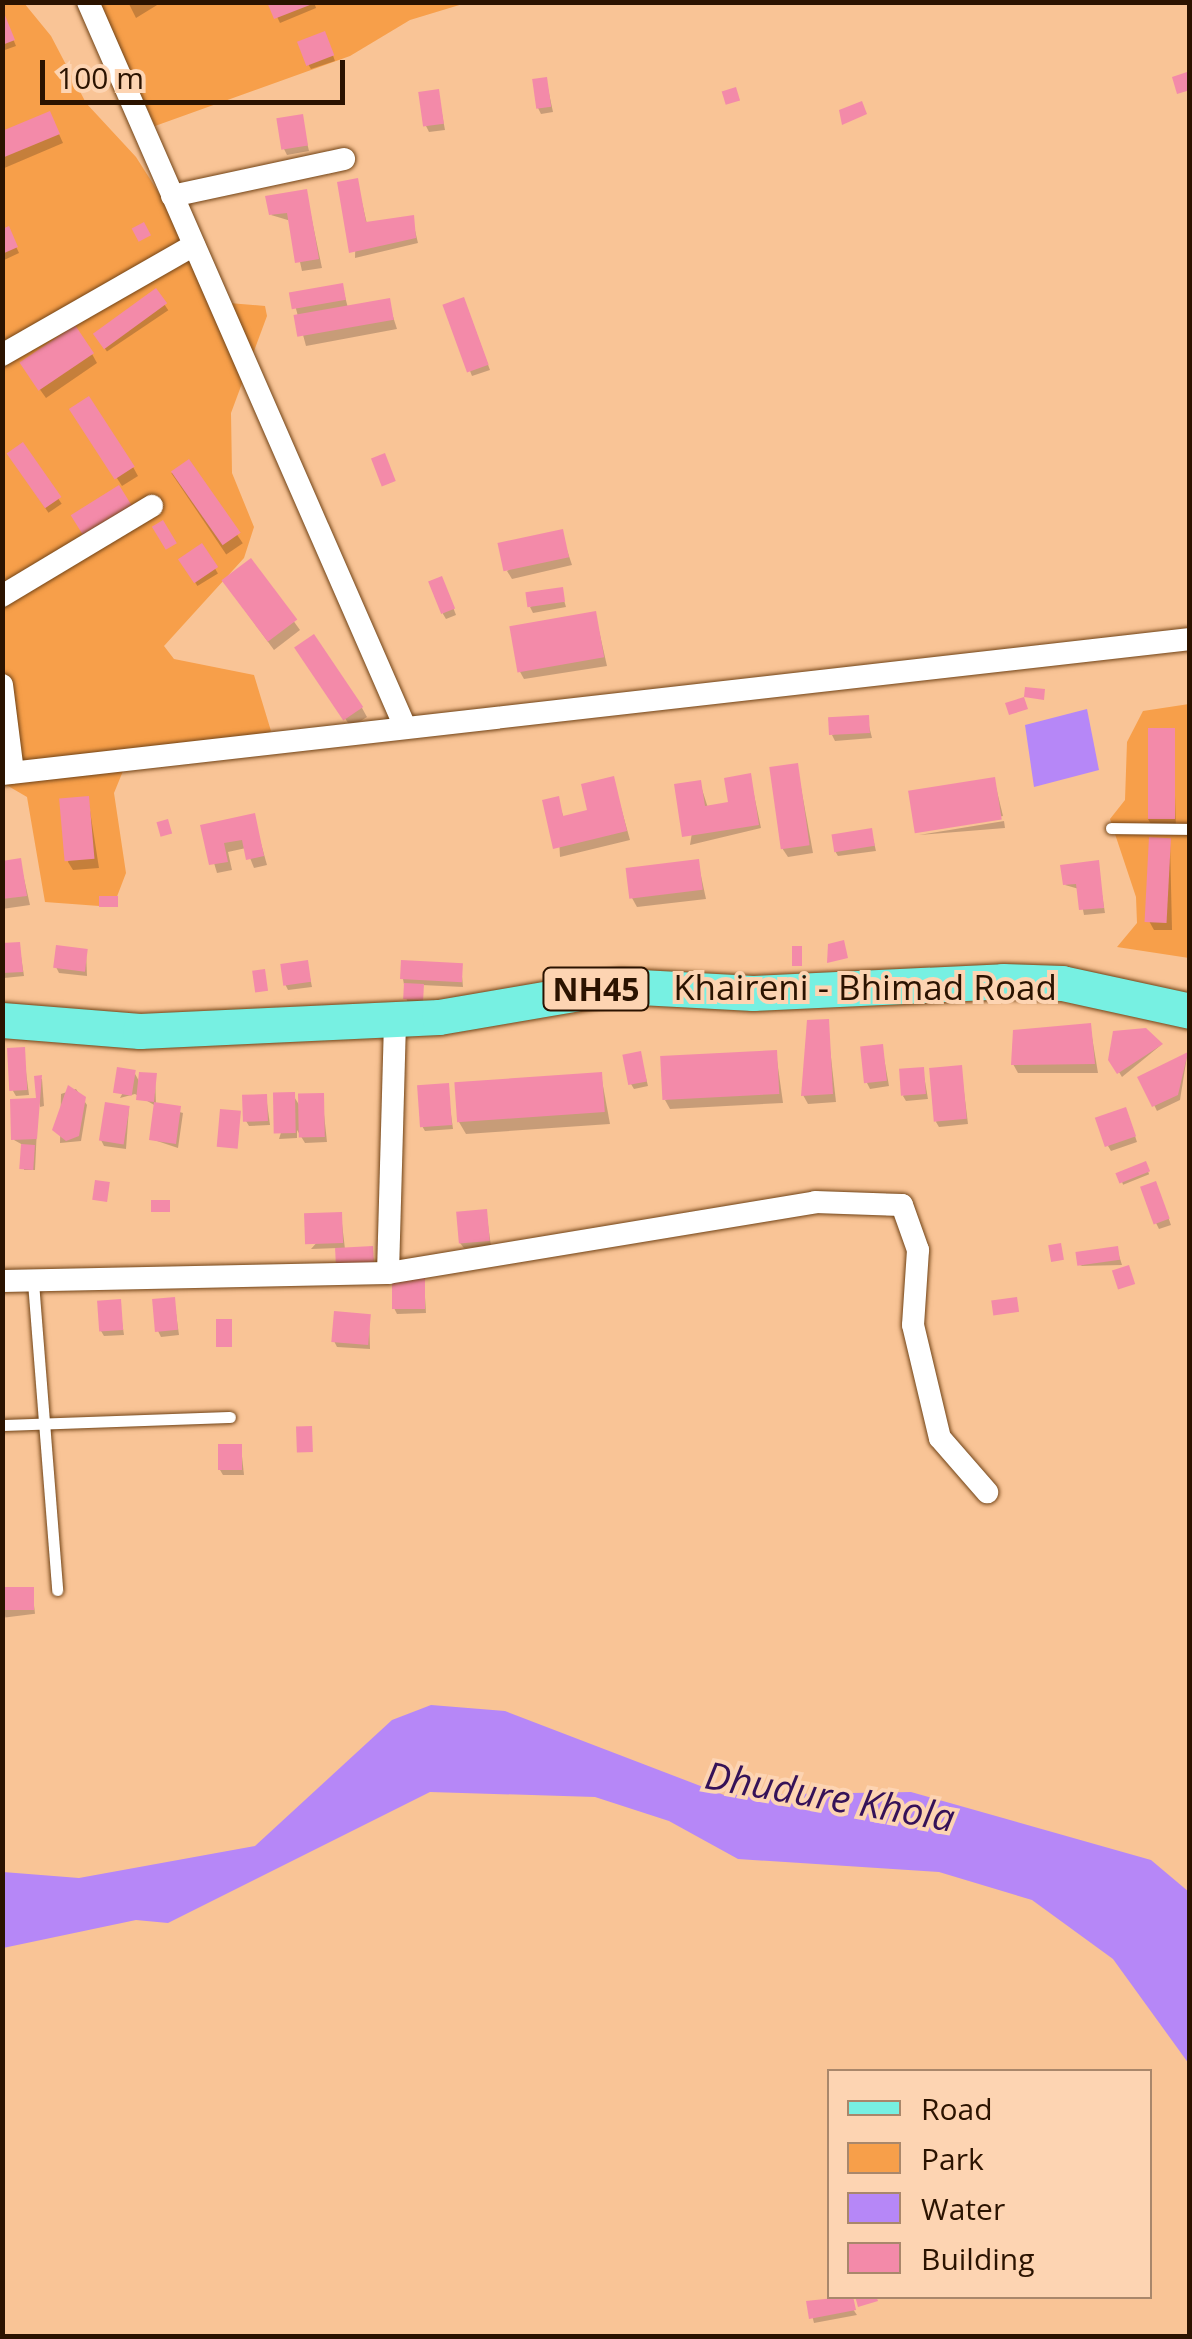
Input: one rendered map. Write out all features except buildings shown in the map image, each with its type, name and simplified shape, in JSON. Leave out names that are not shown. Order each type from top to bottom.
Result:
[{"type":"main road","name":"Khaireni - Bhimad Road","points":[[2,1020],[140,1031],[394,1020],[621,986],[753,993],[1002,981],[1081,986],[1190,1010]]},
{"type":"street","points":[[88,2],[405,727]]},
{"type":"street","points":[[172,196],[344,159]]},
{"type":"street","points":[[2,356],[194,245]]},
{"type":"street","points":[[2,596],[152,506]]},
{"type":"street","points":[[2,685],[8,773],[1190,638]]},
{"type":"street","points":[[388,1272],[394,1020]]},
{"type":"street","points":[[2,1281],[388,1272],[815,1202],[902,1205],[918,1250],[913,1325],[940,1438],[988,1492]]},
{"type":"lane","points":[[1111,828],[1190,829]]},
{"type":"lane","points":[[33,1282],[47,1423],[57,1590]]},
{"type":"lane","points":[[2,1425],[230,1417]]},
{"type":"green space","points":[[2,3],[24,3],[51,36],[86,103],[136,157],[229,303],[265,306],[267,316],[231,413],[232,473],[254,527],[244,558],[164,646],[174,659],[254,675],[271,731],[248,752],[123,771],[114,793],[126,873],[113,907],[45,902],[27,797],[3,783]]},
{"type":"green space","points":[[100,3],[466,3],[410,20],[350,56],[155,126]]},
{"type":"green space","points":[[1189,704],[1189,958],[1117,947],[1137,923],[1136,897],[1110,819],[1125,800],[1127,742],[1143,711]]},
{"type":"water","points":[[1087,709],[1099,770],[1034,787],[1025,725]]},
{"type":"water","name":"Dhudure Khola","points":[[431,1705],[505,1711],[724,1795],[911,1792],[1151,1860],[1189,1892],[1189,2064],[1113,1959],[1032,1900],[939,1872],[738,1859],[669,1821],[595,1797],[430,1792],[168,1923],[136,1920],[3,1948],[3,1872],[79,1878],[255,1846],[392,1720]]}]
